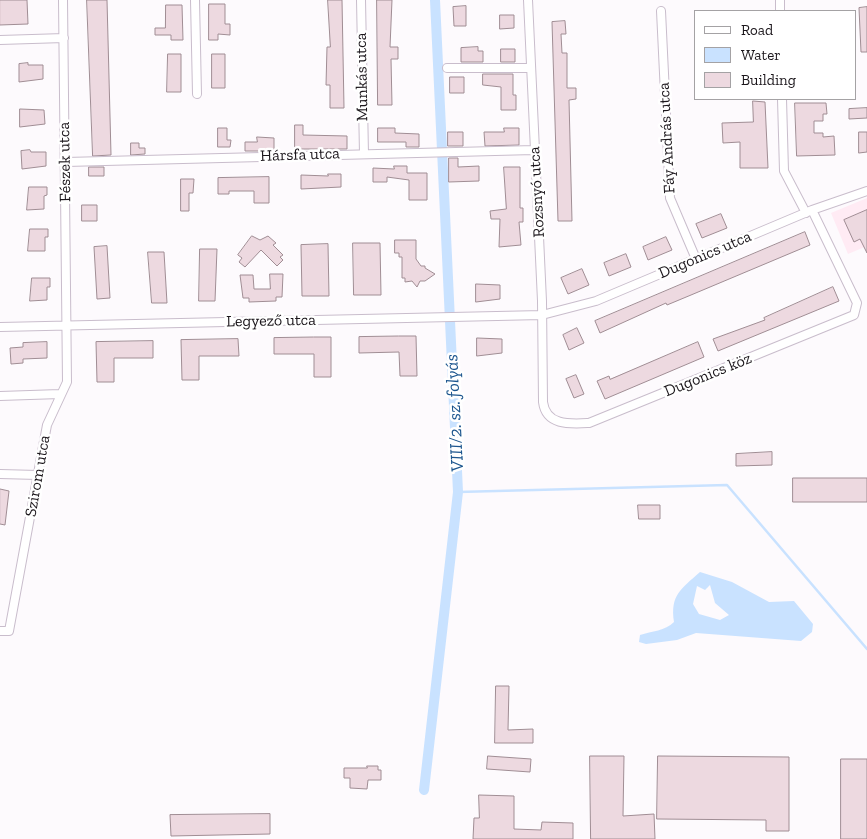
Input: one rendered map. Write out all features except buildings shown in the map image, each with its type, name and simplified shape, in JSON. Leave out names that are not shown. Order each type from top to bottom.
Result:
[{"type":"street","name":"Fészek utca","points":[[63,0],[67,325]]},
{"type":"street","points":[[195,0],[197,94]]},
{"type":"street","name":"Munkás utca","points":[[361,0],[364,154]]},
{"type":"street","name":"Rozsnyó utca","points":[[528,0],[542,315]]},
{"type":"street","name":"Fáy András utca","points":[[661,11],[670,198],[696,259]]},
{"type":"street","points":[[0,40],[64,38]]},
{"type":"street","points":[[447,68],[531,68]]},
{"type":"street","points":[[782,100],[784,171],[809,211]]},
{"type":"street","name":"Hársfa utca","points":[[66,162],[534,150]]},
{"type":"street","name":"Dugonics utca","points":[[542,315],[596,301],[809,211],[867,191]]},
{"type":"street","name":"Dugonics köz","points":[[542,315],[543,402],[547,416],[557,422],[580,423],[611,415],[854,315],[857,303],[809,211]]},
{"type":"street","name":"Legyező utca","points":[[0,327],[542,315]]},
{"type":"street","name":"Szirom utca","points":[[0,631],[9,631],[47,425],[67,382],[67,325]]},
{"type":"street","points":[[0,396],[60,394]]},
{"type":"street","points":[[0,474],[38,475]]},
{"type":"shaded area","points":[[867,198],[867,246],[848,254],[831,213]]},
{"type":"water","points":[[700,572],[732,582],[769,602],[794,601],[813,624],[812,632],[801,641],[696,633],[677,640],[646,644],[639,642],[640,635],[662,629],[674,622],[674,605],[678,593]],"holes":[[[710,585],[715,603],[729,615],[720,620],[699,614],[693,604],[697,586],[705,590]]]},
{"type":"waterway","name":"VIII/2. sz. folyás","points":[[424,790],[458,492],[435,0]]},
{"type":"waterway","name":"VIII/2. sz. folyás","points":[[458,492],[727,485],[867,649]]}]
